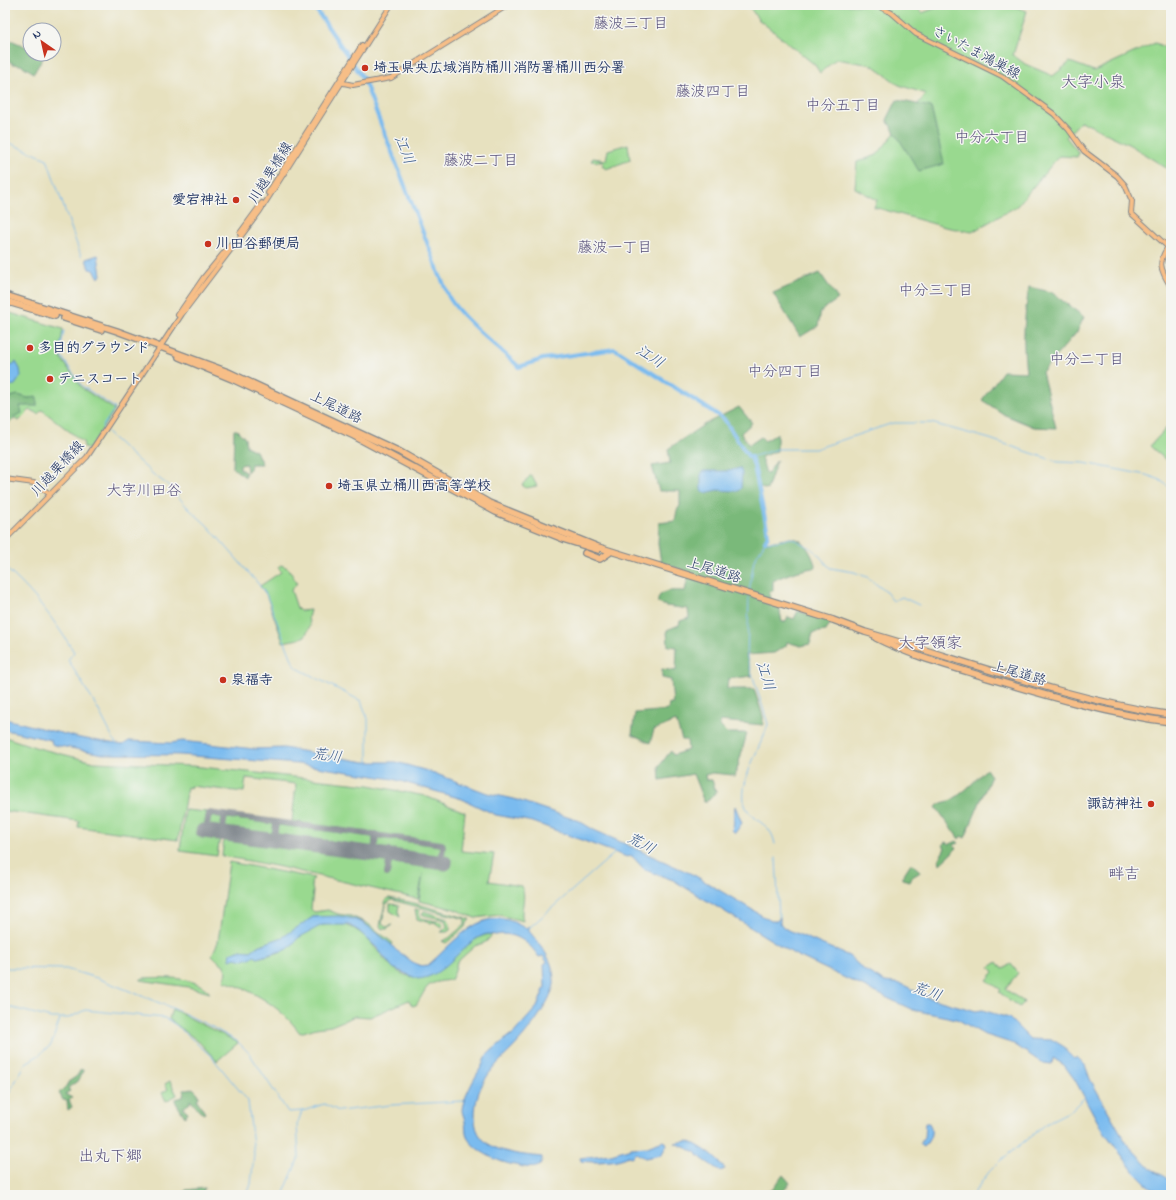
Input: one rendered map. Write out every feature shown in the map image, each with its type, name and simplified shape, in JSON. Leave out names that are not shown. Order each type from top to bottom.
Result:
[{"type":"highway","name":"上尾道路","points":[[5,296],[228,372],[330,418],[400,452],[474,495],[501,508],[598,547],[648,563]]},
{"type":"highway","name":"上尾道路","points":[[5,300],[158,348],[232,379],[354,436],[496,512],[566,540],[664,567],[865,632],[1088,699],[1171,715]]},
{"type":"highway","points":[[585,553],[600,559],[609,553]]},
{"type":"highway","name":"上尾道路","points":[[865,632],[914,655],[1006,683],[1084,705],[1171,722]]},
{"type":"main road","name":"川越栗橋線","points":[[5,540],[83,461],[197,288],[261,205],[390,5]]},
{"type":"main road","points":[[340,83],[350,85],[366,83],[396,76],[508,5]]},
{"type":"main road","name":"さいたま鴻巣線","points":[[876,5],[892,13],[916,34],[1002,76],[1054,114],[1084,151],[1121,180],[1131,198],[1132,205],[1130,213],[1168,247]]},
{"type":"main road","points":[[1171,242],[1162,255],[1160,264],[1171,287]]},
{"type":"main road","points":[[5,479],[34,483],[50,494]]},
{"type":"green space","points":[[748,5],[915,5],[922,13],[944,5],[1010,5],[1027,11],[1013,55],[1025,64],[1053,76],[1070,62],[1094,71],[1155,43],[1171,50],[1171,171],[1130,145],[1081,121],[1066,137],[1079,153],[1077,157],[1059,156],[1017,206],[972,232],[945,227],[874,207],[877,200],[855,188],[857,162],[877,155],[926,94],[899,85],[872,65],[836,59],[820,73],[815,65],[758,19]]},
{"type":"green space","points":[[5,40],[13,41],[22,45],[22,62],[40,62],[34,73],[21,65],[13,64],[5,57]]},
{"type":"green space","points":[[897,100],[931,107],[944,164],[919,171],[887,120]]},
{"type":"green space","points":[[628,144],[630,160],[606,169],[602,166],[604,162],[591,161],[593,158],[606,160],[608,150]]},
{"type":"green space","points":[[820,273],[838,299],[821,311],[818,326],[800,337],[773,293]]},
{"type":"green space","points":[[1029,287],[1051,292],[1084,317],[1077,332],[1042,372],[1056,428],[1034,427],[1005,415],[982,400],[1003,371],[1026,372],[1024,330]]},
{"type":"green space","points":[[7,312],[63,329],[60,351],[61,358],[82,388],[115,410],[88,450],[84,447],[83,442],[42,410],[38,414],[30,410],[19,421],[15,419],[5,424],[5,313]]},
{"type":"green space","points":[[18,395],[28,398],[37,397],[37,406],[20,406],[22,413],[5,421],[5,400]]},
{"type":"green space","points":[[739,407],[752,423],[741,433],[749,445],[761,437],[765,441],[777,434],[777,451],[761,457],[766,473],[769,472],[777,460],[767,490],[759,487],[758,489],[767,523],[767,537],[765,542],[790,538],[800,541],[808,548],[816,568],[794,572],[773,581],[773,591],[769,592],[770,600],[778,601],[782,622],[785,622],[788,617],[794,619],[798,611],[831,622],[826,631],[813,633],[810,644],[801,646],[787,642],[786,646],[774,653],[746,655],[752,676],[728,679],[727,689],[754,689],[763,716],[763,725],[720,721],[720,726],[727,733],[747,733],[735,777],[733,775],[712,773],[705,775],[706,780],[712,780],[716,792],[709,800],[704,802],[693,774],[660,780],[659,766],[671,751],[673,755],[688,750],[687,740],[682,740],[676,721],[654,730],[650,743],[632,734],[635,713],[668,710],[669,704],[673,704],[671,680],[662,678],[662,669],[676,671],[677,647],[668,646],[667,630],[679,625],[680,621],[689,618],[688,609],[666,606],[658,603],[658,598],[660,595],[667,591],[685,591],[689,573],[661,562],[658,544],[659,523],[675,521],[677,510],[680,506],[680,491],[659,491],[652,466],[670,463],[668,449],[705,424]]},
{"type":"green space","points":[[1171,423],[1171,455],[1166,460],[1150,446]]},
{"type":"green space","points":[[234,430],[237,430],[245,438],[246,446],[256,451],[262,464],[251,464],[250,469],[247,472],[246,464],[240,465],[240,469],[246,473],[245,477],[233,468]]},
{"type":"green space","points":[[531,475],[537,486],[526,488],[522,485]]},
{"type":"green space","points":[[281,565],[288,568],[297,583],[291,590],[297,608],[300,611],[310,610],[308,618],[310,626],[305,636],[299,639],[283,642],[266,594],[260,586],[281,572],[278,567]]},
{"type":"green space","points":[[5,737],[38,748],[94,762],[192,766],[369,785],[425,796],[465,812],[461,851],[494,854],[489,881],[521,886],[524,894],[522,912],[523,921],[499,915],[475,918],[454,909],[419,901],[423,874],[418,899],[276,866],[222,856],[224,839],[445,867],[446,860],[443,859],[445,843],[292,822],[296,784],[246,778],[244,792],[190,786],[190,788],[187,787],[178,840],[78,827],[79,821],[5,811]]},
{"type":"green space","points":[[986,769],[991,776],[965,838],[961,836],[959,839],[936,807],[951,800],[962,792]]},
{"type":"green space","points":[[185,810],[207,812],[202,836],[220,837],[217,856],[180,851]]},
{"type":"green space","points":[[210,816],[222,817],[220,829],[209,828]]},
{"type":"green space","points":[[226,818],[274,824],[271,836],[225,829]]},
{"type":"green space","points":[[278,825],[373,837],[372,849],[276,837]]},
{"type":"green space","points":[[377,837],[441,846],[440,859],[376,850]]},
{"type":"green space","points":[[957,841],[959,843],[954,845],[957,848],[940,864],[939,859],[945,848],[943,845],[946,842],[950,844]]},
{"type":"green space","points":[[229,862],[314,878],[311,882],[313,892],[311,909],[314,912],[328,910],[338,914],[351,916],[367,923],[393,943],[392,945],[363,922],[351,918],[313,917],[283,937],[258,946],[251,951],[238,950],[235,958],[255,956],[257,958],[277,953],[289,948],[306,932],[313,928],[323,925],[340,924],[354,929],[365,937],[394,968],[405,975],[418,977],[436,972],[478,938],[486,935],[492,935],[486,942],[475,946],[457,962],[451,980],[436,982],[428,986],[416,1005],[412,1006],[409,1000],[370,1017],[355,1016],[331,1026],[316,1028],[300,1033],[284,1015],[266,1001],[246,990],[224,981],[227,972],[223,964],[212,955],[218,942]]},
{"type":"green space","points":[[911,863],[920,871],[919,873],[912,877],[910,881],[902,879],[902,877]]},
{"type":"green space","points":[[389,898],[414,903],[470,919],[464,928],[446,943],[442,941],[449,938],[465,924],[465,919],[392,900],[386,904],[382,923],[386,927],[393,925],[387,929],[382,929],[380,926],[386,899]]},
{"type":"green space","points":[[390,904],[399,905],[398,911],[400,917],[390,911]]},
{"type":"green space","points":[[415,909],[420,910],[419,913],[421,918],[441,922],[443,926],[441,927],[434,922],[430,923],[417,919]]},
{"type":"green space","points":[[424,911],[447,919],[450,924],[450,930],[447,932],[441,932],[447,927],[445,920],[424,915],[422,914]]},
{"type":"green space","points":[[997,962],[1002,969],[1011,964],[1018,973],[1005,989],[1024,1002],[1020,1008],[999,992],[1001,990],[987,980],[994,972],[990,967]]},
{"type":"green space","points":[[143,978],[170,978],[197,983],[210,993],[188,987],[140,980]]},
{"type":"green space","points":[[172,1009],[238,1043],[217,1061],[199,1042],[169,1019]]},
{"type":"green space","points":[[81,1069],[84,1071],[80,1075],[80,1079],[68,1088],[70,1091],[65,1094],[72,1098],[69,1100],[72,1107],[68,1110],[67,1101],[63,1100],[59,1093],[68,1084],[68,1082],[77,1076]]},
{"type":"green space","points":[[170,1081],[177,1095],[166,1101],[162,1093],[168,1089],[165,1084]]},
{"type":"green space","points":[[193,1088],[198,1093],[199,1097],[197,1100],[205,1113],[203,1114],[190,1100],[190,1103],[183,1108],[188,1112],[185,1117],[176,1103],[176,1099],[183,1097],[184,1090]]},
{"type":"green space","points":[[783,1175],[790,1183],[780,1195],[760,1195],[773,1189]]},
{"type":"green space","points":[[205,1188],[202,1193],[203,1195],[182,1195],[186,1190]]},
{"type":"water","points":[[98,255],[101,275],[99,278],[94,270],[89,269],[86,259]]},
{"type":"water","points":[[16,362],[20,369],[21,376],[15,385],[5,386],[5,370]]},
{"type":"water","points":[[740,468],[742,473],[741,488],[738,491],[717,490],[705,493],[701,490],[701,475],[703,471],[729,471]]},
{"type":"water","name":"荒川","points":[[5,719],[80,738],[123,745],[129,741],[171,743],[182,741],[254,749],[284,748],[365,762],[396,762],[431,772],[487,793],[514,799],[579,821],[594,830],[694,875],[771,921],[777,921],[780,917],[780,923],[784,928],[849,956],[864,970],[885,982],[902,984],[926,997],[976,1011],[982,1010],[1009,1018],[1030,1039],[1053,1040],[1066,1048],[1066,1051],[1074,1059],[1077,1057],[1085,1065],[1090,1079],[1127,1144],[1153,1171],[1171,1179],[1171,1195],[1157,1192],[1134,1172],[1100,1126],[1075,1080],[1064,1065],[1053,1058],[1052,1064],[1042,1063],[1014,1044],[983,1034],[957,1019],[913,1010],[794,954],[673,880],[645,870],[632,856],[627,857],[533,822],[496,815],[462,799],[393,779],[298,764],[180,755],[103,754],[54,745],[52,744],[51,740],[5,730]]},
{"type":"water","points":[[735,806],[742,823],[735,833],[732,830]]},
{"type":"water","points":[[313,917],[347,917],[368,926],[411,961],[424,966],[428,965],[471,927],[481,922],[492,919],[503,919],[512,921],[526,928],[529,926],[529,931],[546,954],[552,966],[553,987],[541,1012],[526,1033],[484,1080],[480,1088],[475,1117],[477,1129],[481,1138],[498,1149],[542,1157],[539,1166],[528,1167],[509,1164],[488,1156],[475,1147],[467,1137],[462,1110],[466,1095],[482,1066],[485,1057],[513,1034],[537,1007],[545,987],[544,964],[547,962],[543,956],[539,957],[526,942],[515,936],[486,934],[475,939],[437,973],[418,979],[393,968],[377,948],[359,931],[349,925],[322,925],[298,938],[288,949],[257,958],[255,956],[244,960],[235,958],[230,960],[231,953],[238,950],[251,951],[258,946],[283,937]]},
{"type":"water","points":[[925,1123],[929,1123],[931,1133],[928,1142],[923,1147],[919,1144],[924,1138]]},
{"type":"water","points":[[663,1141],[666,1142],[667,1145],[661,1155],[645,1158],[636,1153],[631,1157],[628,1156],[619,1160],[599,1162],[581,1161],[580,1158],[611,1154],[631,1148],[647,1147]]},
{"type":"water","points":[[688,1141],[709,1153],[725,1169],[720,1171],[695,1152],[675,1143]]},
{"type":"waterway","name":"江川","points":[[313,5],[363,78],[440,276],[450,299],[456,307],[473,325],[519,367],[543,359],[615,349],[724,419],[748,456],[751,457],[767,528],[768,535],[765,541]]},
{"type":"waterway","points":[[5,141],[47,159],[81,256]]},
{"type":"waterway","points":[[64,331],[60,351],[62,357],[82,386],[115,408],[102,427],[103,429]]},
{"type":"waterway","points":[[751,457],[778,449],[815,449],[893,423],[916,423]]},
{"type":"waterway","points":[[919,423],[931,423],[990,439],[1058,462],[1084,463],[1146,475],[1158,479],[1171,488]]},
{"type":"waterway","points":[[105,431],[154,475],[168,485],[189,509],[207,525],[256,581],[266,594],[295,667],[361,701],[368,719],[368,763]]},
{"type":"waterway","points":[[749,592],[754,560],[765,542],[791,538],[814,550],[830,568],[854,572],[867,577],[885,591],[893,601],[902,597],[919,605]]},
{"type":"waterway","points":[[5,568],[25,586],[67,640],[74,652],[68,660],[98,709],[116,744]]},
{"type":"waterway","name":"江川","points":[[749,597],[747,658],[768,724],[746,781],[744,803],[749,812],[771,832],[775,844]]},
{"type":"waterway","points":[[529,928],[617,851]]},
{"type":"waterway","name":"江川","points":[[776,858],[779,917]]},
{"type":"waterway","points":[[5,968],[66,969],[97,978],[177,1010],[212,1027],[237,1041],[249,1053],[288,1112],[303,1111],[324,1104],[339,1111],[391,1105],[464,1101]]},
{"type":"waterway","points":[[5,1006],[51,1018],[69,1018],[85,1010],[165,1018],[176,1025],[211,1056],[248,1101],[254,1154],[251,1184],[247,1195]]},
{"type":"waterway","points":[[5,1100],[26,1063],[51,1045],[60,1019]]},
{"type":"waterway","points":[[972,1195],[989,1172],[1001,1160],[1050,1121],[1070,1111],[1084,1098]]},
{"type":"waterway","points":[[283,1195],[299,1157],[297,1125],[302,1111]]},
{"type":"taxiway","points":[[206,832],[209,813],[442,844],[441,863]]},
{"type":"taxiway","points":[[222,834],[225,815]]},
{"type":"taxiway","points":[[274,841],[276,822]]},
{"type":"taxiway","points":[[374,854],[376,835]]},
{"type":"taxiway","points":[[387,874],[390,856]]},
{"type":"runway","points":[[203,831],[445,863]]},
{"type":"place","name":"埼玉県央広域消防桶川消防署桶川西分署","points":[[365,68]]},
{"type":"place","name":"愛宕神社","points":[[236,200]]},
{"type":"place","name":"川田谷郵便局","points":[[208,244]]},
{"type":"place","name":"多目的グラウンド","points":[[30,348]]},
{"type":"place","name":"テニスコート","points":[[50,379]]},
{"type":"place","name":"埼玉県立桶川西高等学校","points":[[329,486]]},
{"type":"place","name":"泉福寺","points":[[223,680]]},
{"type":"place","name":"諏訪神社","points":[[1151,804]]},
{"type":"district","name":"藤波三丁目","points":[[631,24]]},
{"type":"district","name":"大字小泉","points":[[1093,83]]},
{"type":"district","name":"藤波四丁目","points":[[713,92]]},
{"type":"district","name":"中分五丁目","points":[[843,106]]},
{"type":"district","name":"中分六丁目","points":[[992,138]]},
{"type":"district","name":"藤波二丁目","points":[[481,161]]},
{"type":"district","name":"藤波一丁目","points":[[615,248]]},
{"type":"district","name":"中分三丁目","points":[[936,291]]},
{"type":"district","name":"中分二丁目","points":[[1087,360]]},
{"type":"district","name":"中分四丁目","points":[[785,372]]},
{"type":"district","name":"大字川田谷","points":[[144,491]]},
{"type":"district","name":"大字領家","points":[[930,644]]},
{"type":"district","name":"畔吉","points":[[1124,875]]},
{"type":"district","name":"出丸下郷","points":[[110,1157]]}]
